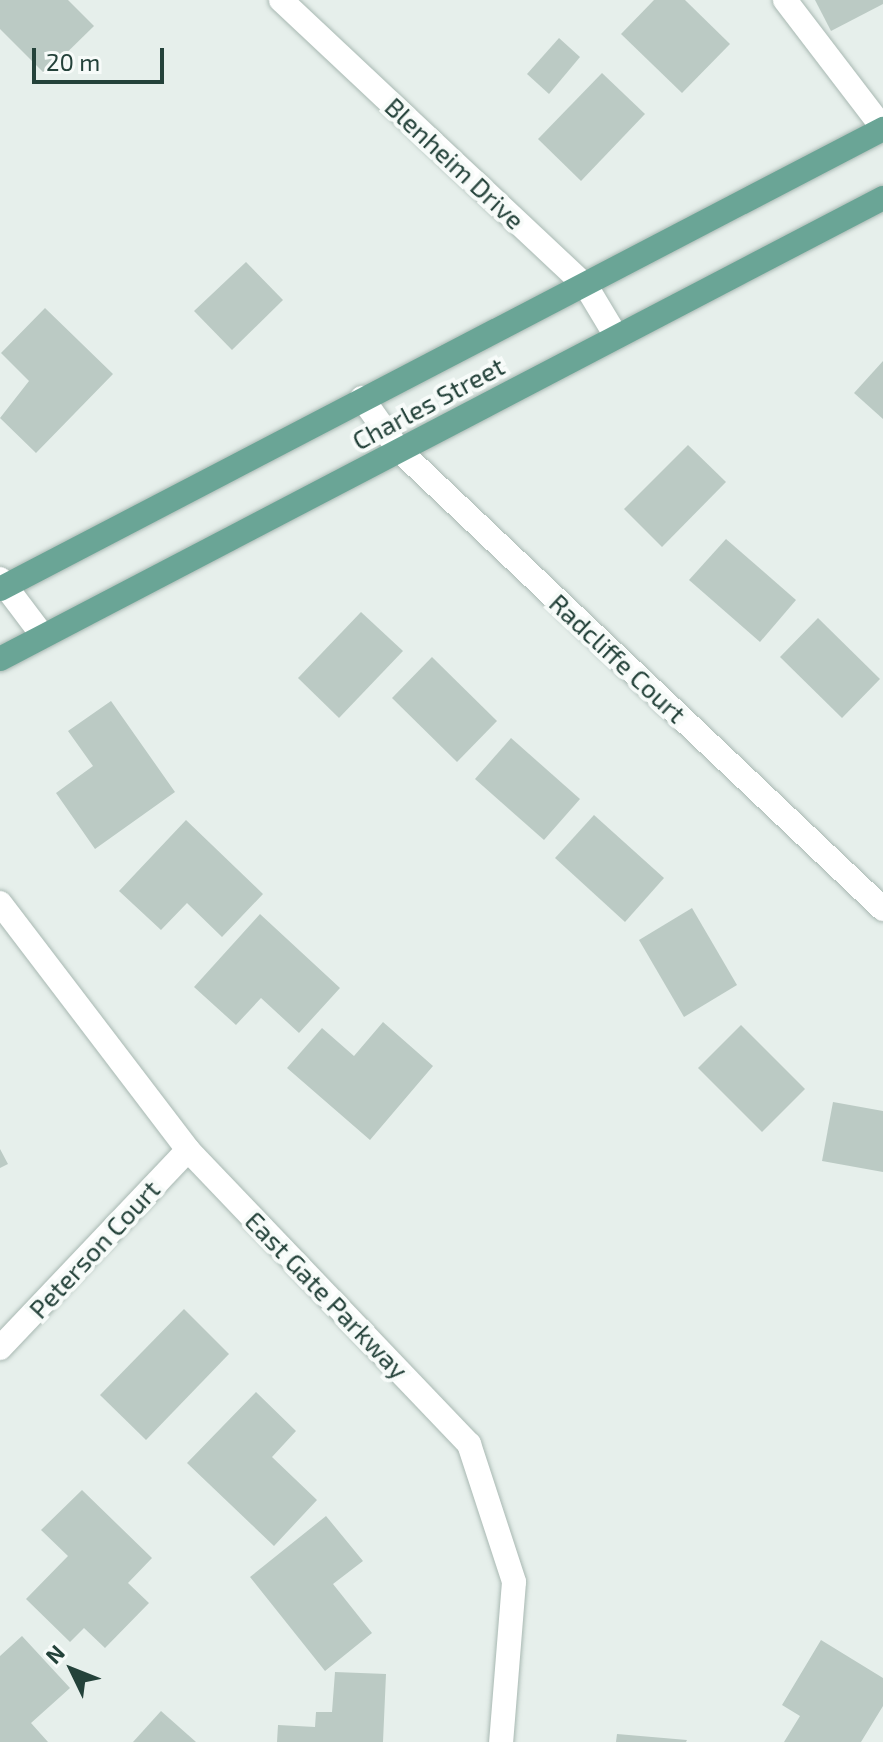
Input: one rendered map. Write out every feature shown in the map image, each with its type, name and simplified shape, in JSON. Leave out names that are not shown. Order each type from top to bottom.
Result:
[{"type":"main road","name":"Charles Street","points":[[2,584],[586,286],[883,129]]},
{"type":"main road","name":"Charles Street","points":[[0,659],[883,198]]},
{"type":"street","name":"Blenheim Drive","points":[[281,0],[586,286],[616,336]]},
{"type":"street","points":[[785,0],[883,129]]},
{"type":"street","name":"Radcliffe Court","points":[[362,398],[399,450],[883,909]]},
{"type":"street","points":[[2,584],[43,636]]},
{"type":"street","name":"East Gate Parkway","points":[[0,903],[188,1150],[469,1444],[514,1582],[501,1742]]},
{"type":"street","name":"Peterson Court","points":[[0,1348],[188,1150]]},
{"type":"building","points":[[0,0],[68,0],[94,26],[45,74],[0,29]]},
{"type":"building","points":[[654,0],[685,0],[730,44],[682,93],[621,34]]},
{"type":"building","points":[[815,0],[883,0],[883,4],[831,31]]},
{"type":"building","points":[[559,38],[580,57],[549,94],[527,74]]},
{"type":"building","points":[[602,73],[645,114],[581,181],[538,139]]},
{"type":"building","points":[[246,262],[283,300],[232,350],[194,311]]},
{"type":"building","points":[[45,308],[113,374],[36,453],[0,418],[29,381],[1,353]]},
{"type":"building","points":[[883,361],[883,419],[854,393]]},
{"type":"building","points":[[688,445],[726,482],[662,547],[624,509]]},
{"type":"building","points":[[726,539],[796,600],[760,642],[689,580]]},
{"type":"building","points":[[361,612],[403,651],[339,718],[298,678]]},
{"type":"building","points":[[818,618],[880,679],[842,718],[780,657]]},
{"type":"building","points":[[432,657],[497,721],[457,762],[392,698]]},
{"type":"building","points":[[111,701],[175,792],[95,849],[56,793],[93,766],[68,731]]},
{"type":"building","points":[[511,738],[580,799],[544,840],[475,779]]},
{"type":"building","points":[[594,815],[664,878],[625,922],[555,858]]},
{"type":"building","points":[[186,820],[263,894],[222,937],[187,903],[161,930],[119,891]]},
{"type":"building","points":[[692,908],[737,985],[684,1017],[639,940]]},
{"type":"building","points":[[260,914],[340,988],[299,1033],[261,998],[236,1025],[194,987]]},
{"type":"building","points":[[383,1022],[433,1066],[370,1140],[287,1068],[322,1028],[354,1056]]},
{"type":"building","points":[[741,1025],[805,1089],[762,1132],[698,1068]]},
{"type":"building","points":[[833,1102],[883,1111],[883,1172],[822,1161]]},
{"type":"building","points":[[0,1149],[8,1164],[0,1168]]},
{"type":"building","points":[[184,1309],[229,1354],[146,1440],[100,1395]]},
{"type":"building","points":[[256,1392],[296,1431],[272,1457],[317,1500],[274,1546],[187,1463]]},
{"type":"building","points":[[82,1490],[152,1558],[128,1583],[149,1603],[105,1648],[84,1628],[70,1642],[26,1599],[68,1556],[41,1530]]},
{"type":"building","points":[[326,1516],[363,1561],[333,1584],[372,1633],[325,1671],[250,1577]]},
{"type":"building","points":[[22,1636],[70,1688],[31,1723],[48,1742],[0,1742],[0,1656]]},
{"type":"building","points":[[821,1640],[883,1678],[883,1706],[861,1742],[784,1742],[800,1716],[782,1705]]},
{"type":"building","points":[[335,1672],[386,1674],[383,1742],[277,1742],[278,1725],[315,1727],[316,1712],[332,1712]]},
{"type":"building","points":[[161,1711],[196,1742],[133,1742]]},
{"type":"building","points":[[617,1734],[687,1740],[616,1742]]}]
